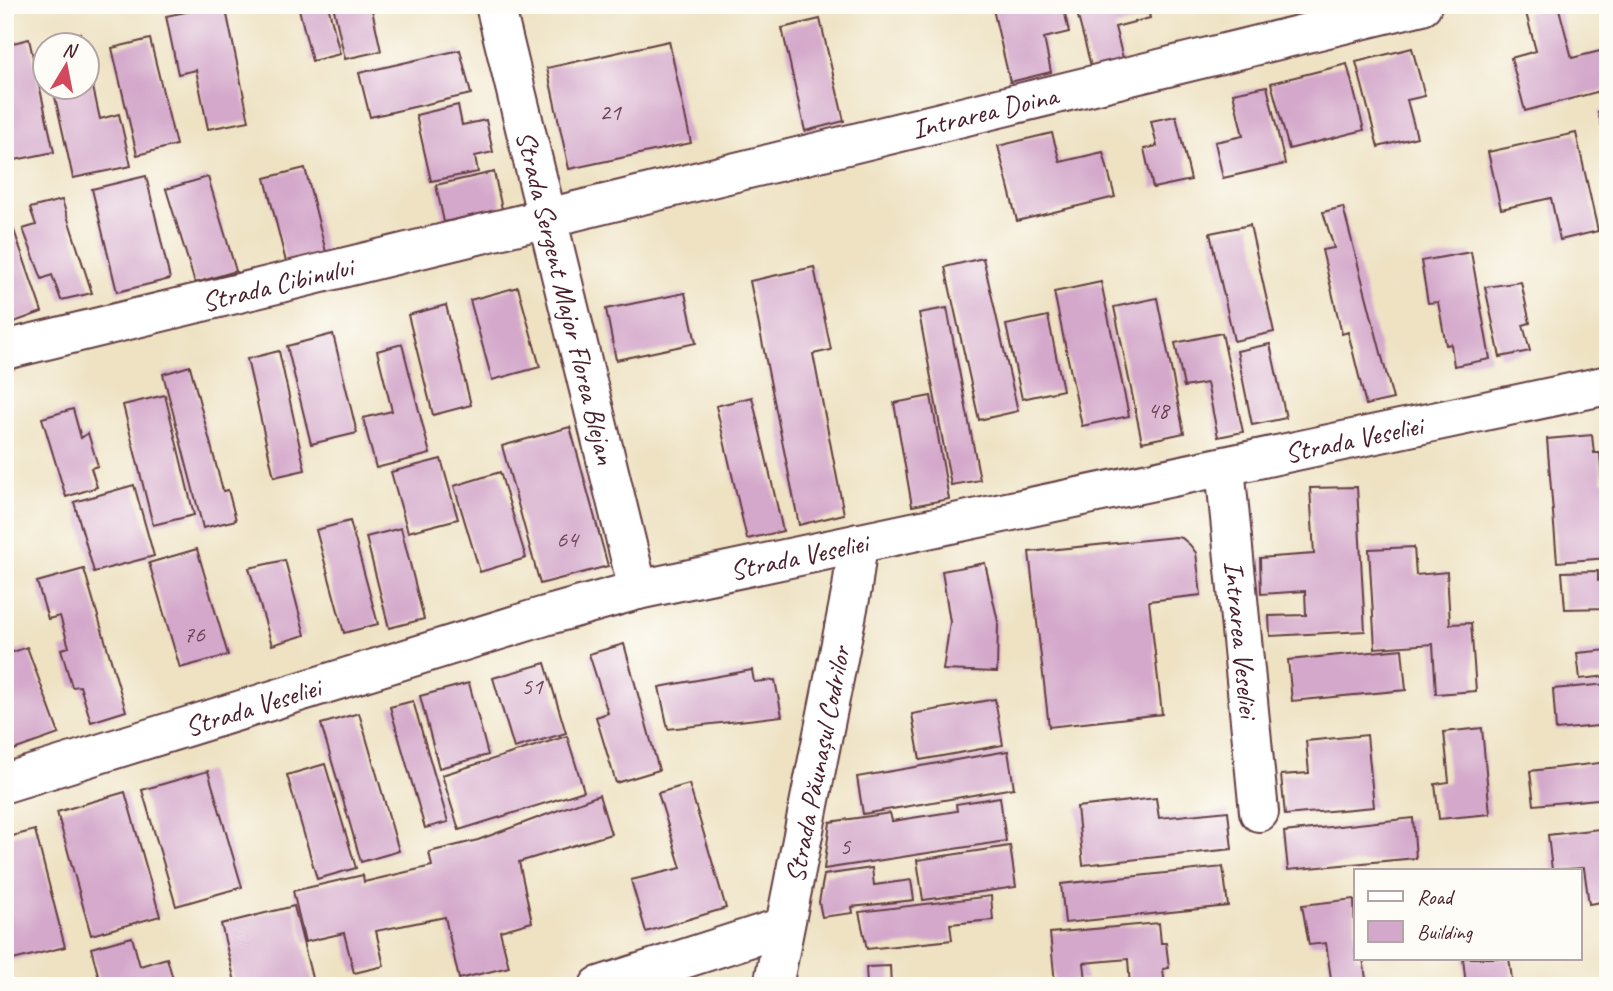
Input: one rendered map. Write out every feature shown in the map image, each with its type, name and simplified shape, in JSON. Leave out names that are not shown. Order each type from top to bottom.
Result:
[{"type":"street","name":"Strada Sergent Major Florea Blejan","points":[[495,5],[638,590]]},
{"type":"street","name":"Intrarea Doina","points":[[547,218],[1422,5]]},
{"type":"street","name":"Strada Cibinului","points":[[5,350],[547,218]]},
{"type":"street","name":"Strada Veseliei","points":[[5,783],[545,616],[638,590],[1608,385]]},
{"type":"street","name":"Intrarea Veseliei","points":[[1225,467],[1259,813]]},
{"type":"street","name":"Strada Păunașul Codrilor","points":[[773,986],[852,588],[858,543]]},
{"type":"street","points":[[599,986],[783,927]]},
{"type":"building","points":[[225,5],[249,121],[208,129],[196,70],[178,74],[166,16]]},
{"type":"building","points":[[298,5],[328,5],[340,54],[312,61]]},
{"type":"building","points":[[333,5],[371,5],[381,51],[345,59]]},
{"type":"building","points":[[992,5],[1063,5],[1069,32],[1044,38],[1051,72],[1010,82]]},
{"type":"building","points":[[1075,5],[1147,5],[1150,18],[1115,27],[1124,62],[1092,70]]},
{"type":"building","points":[[1558,5],[1572,58],[1608,49],[1608,89],[1525,111],[1511,58],[1536,51],[1526,13]]},
{"type":"building","points":[[820,19],[844,121],[805,131],[782,28]]},
{"type":"building","points":[[29,39],[32,53],[32,102],[43,102],[54,152],[10,161],[5,138],[5,45]]},
{"type":"building","points":[[150,39],[176,145],[137,155],[112,48]]},
{"type":"building","points":[[669,41],[691,143],[569,169],[547,68]]},
{"type":"building","points":[[1412,48],[1425,96],[1407,100],[1417,137],[1378,147],[1356,62]]},
{"type":"building","points":[[460,50],[471,94],[370,117],[359,73]]},
{"type":"building","points":[[1347,64],[1364,130],[1289,149],[1271,83]]},
{"type":"building","points":[[1267,86],[1285,164],[1223,178],[1215,142],[1243,136],[1233,93]]},
{"type":"building","points":[[56,102],[96,102],[100,119],[119,114],[131,166],[73,178]]},
{"type":"building","points":[[458,105],[462,125],[486,120],[493,152],[475,156],[478,172],[431,181],[416,115]]},
{"type":"building","points":[[1608,110],[1608,145],[1607,145],[1598,112]]},
{"type":"building","points":[[1176,116],[1191,180],[1153,188],[1144,149],[1157,146],[1151,121]]},
{"type":"building","points":[[1052,133],[1060,162],[1103,152],[1115,197],[1017,221],[998,146]]},
{"type":"building","points":[[1576,133],[1598,231],[1560,240],[1551,198],[1501,209],[1488,152]]},
{"type":"building","points":[[305,168],[327,256],[287,266],[265,178]]},
{"type":"building","points":[[494,172],[502,209],[444,222],[436,185]]},
{"type":"building","points":[[146,176],[170,279],[117,292],[92,189]]},
{"type":"building","points":[[208,177],[236,271],[195,283],[166,189]]},
{"type":"building","points":[[62,200],[92,293],[61,300],[52,275],[42,279],[23,229],[36,225],[30,208]]},
{"type":"building","points":[[6,207],[42,312],[6,325],[5,322]]},
{"type":"building","points":[[1343,207],[1393,399],[1366,405],[1348,332],[1342,334],[1322,250],[1334,248],[1323,212]]},
{"type":"building","points":[[1250,225],[1274,332],[1234,341],[1210,233]]},
{"type":"building","points":[[1471,252],[1490,359],[1454,366],[1451,344],[1446,345],[1438,302],[1428,303],[1421,261]]},
{"type":"building","points":[[983,258],[1018,411],[979,420],[945,267]]},
{"type":"building","points":[[814,267],[831,350],[813,354],[844,514],[799,525],[750,281]]},
{"type":"building","points":[[1101,282],[1129,416],[1082,426],[1054,292]]},
{"type":"building","points":[[1521,282],[1530,323],[1523,325],[1530,351],[1500,357],[1485,287]]},
{"type":"building","points":[[518,287],[540,367],[492,380],[470,300]]},
{"type":"building","points":[[685,293],[696,343],[616,360],[606,309]]},
{"type":"building","points":[[1157,298],[1184,433],[1142,442],[1114,307]]},
{"type":"building","points":[[446,305],[471,405],[433,415],[408,315]]},
{"type":"building","points":[[947,308],[980,480],[951,485],[919,313]]},
{"type":"building","points":[[1048,316],[1063,390],[1022,399],[1006,325]]},
{"type":"building","points":[[1222,333],[1243,432],[1218,437],[1207,383],[1184,387],[1175,343]]},
{"type":"building","points":[[333,334],[357,433],[311,444],[287,346]]},
{"type":"building","points":[[402,344],[430,454],[376,468],[363,418],[392,411],[377,351]]},
{"type":"building","points":[[1270,344],[1286,418],[1252,425],[1237,351]]},
{"type":"building","points":[[279,351],[305,470],[274,477],[247,359]]},
{"type":"building","points":[[190,366],[223,491],[228,490],[236,520],[203,528],[163,374]]},
{"type":"building","points":[[165,395],[194,515],[153,525],[123,405]]},
{"type":"building","points":[[931,396],[949,499],[912,506],[894,403]]},
{"type":"building","points":[[752,397],[783,531],[747,539],[716,406]]},
{"type":"building","points":[[73,409],[81,438],[88,433],[98,466],[91,468],[97,487],[66,497],[42,418]]},
{"type":"building","points":[[570,427],[608,566],[540,584],[502,446]]},
{"type":"building","points":[[1592,435],[1594,453],[1600,453],[1602,481],[1608,481],[1608,558],[1557,562],[1547,439]]},
{"type":"building","points":[[441,459],[458,519],[408,532],[391,472]]},
{"type":"building","points":[[500,472],[526,558],[480,572],[454,486]]},
{"type":"building","points":[[134,485],[154,556],[94,572],[74,502]]},
{"type":"building","points":[[1357,487],[1365,631],[1270,636],[1269,616],[1306,615],[1305,591],[1261,594],[1260,558],[1314,554],[1310,488]]},
{"type":"building","points":[[350,521],[378,624],[344,633],[316,530]]},
{"type":"building","points":[[401,528],[424,619],[389,628],[366,537]]},
{"type":"building","points":[[1182,538],[1196,553],[1201,595],[1149,601],[1162,714],[1049,727],[1029,552]]},
{"type":"building","points":[[1414,547],[1416,575],[1447,572],[1450,624],[1471,623],[1476,691],[1436,694],[1433,644],[1375,648],[1369,549]]},
{"type":"building","points":[[197,549],[228,655],[180,668],[149,563]]},
{"type":"building","points":[[285,560],[305,635],[272,645],[249,568]]},
{"type":"building","points":[[985,563],[998,622],[997,672],[943,670],[950,622],[942,571]]},
{"type":"building","points":[[84,569],[126,711],[91,722],[80,686],[72,687],[61,649],[69,647],[60,616],[48,619],[37,582]]},
{"type":"building","points":[[1598,571],[1598,580],[1608,579],[1608,608],[1565,609],[1562,572]]},
{"type":"building","points":[[624,644],[659,770],[616,783],[596,717],[608,713],[589,654]]},
{"type":"building","points":[[27,647],[59,734],[5,753],[5,655]]},
{"type":"building","points":[[1402,649],[1406,690],[1292,701],[1288,660]]},
{"type":"building","points":[[1608,650],[1608,676],[1580,679],[1577,653]]},
{"type":"building","points":[[545,663],[566,733],[514,748],[493,678]]},
{"type":"building","points":[[752,670],[754,682],[775,680],[782,716],[668,729],[659,687]]},
{"type":"building","points":[[469,683],[488,755],[439,768],[420,696]]},
{"type":"building","points":[[1608,684],[1608,725],[1556,730],[1553,689]]},
{"type":"building","points":[[995,699],[1003,745],[920,760],[912,714]]},
{"type":"building","points":[[413,701],[448,822],[425,828],[390,707]]},
{"type":"building","points":[[359,713],[399,851],[361,862],[321,724]]},
{"type":"building","points":[[1482,728],[1490,814],[1439,819],[1435,784],[1449,782],[1444,732]]},
{"type":"building","points":[[1367,735],[1374,807],[1285,815],[1281,775],[1309,773],[1306,741]]},
{"type":"building","points":[[567,736],[584,791],[459,830],[442,775]]},
{"type":"building","points":[[1008,751],[1014,788],[863,814],[857,777]]},
{"type":"building","points":[[1608,762],[1608,798],[1534,805],[1530,771]]},
{"type":"building","points":[[325,764],[356,868],[317,879],[287,775]]},
{"type":"building","points":[[208,771],[242,887],[176,906],[142,790]]},
{"type":"building","points":[[689,784],[726,908],[646,932],[631,880],[681,868],[658,793]]},
{"type":"building","points":[[125,792],[160,916],[91,935],[57,812]]},
{"type":"building","points":[[599,795],[611,834],[519,862],[532,922],[500,931],[509,967],[459,979],[445,917],[376,931],[384,966],[354,973],[344,933],[305,942],[293,891],[363,875],[364,882],[432,866],[429,852],[478,840]]},
{"type":"building","points":[[1000,797],[1006,841],[824,869],[830,822],[890,813],[892,821],[957,811],[956,804]]},
{"type":"building","points":[[1156,798],[1159,818],[1228,811],[1232,849],[1083,865],[1077,807]]},
{"type":"building","points":[[1413,818],[1416,858],[1288,870],[1284,832]]},
{"type":"building","points":[[1608,828],[1608,901],[1589,904],[1584,868],[1552,869],[1548,835]]},
{"type":"building","points":[[35,830],[65,947],[5,962],[5,838]]},
{"type":"building","points":[[1010,846],[1016,887],[923,900],[917,860]]},
{"type":"building","points":[[1223,867],[1228,906],[1065,923],[1061,884]]},
{"type":"building","points":[[872,868],[874,885],[911,880],[914,900],[852,907],[853,913],[822,917],[819,902],[824,875]]},
{"type":"building","points":[[991,896],[993,920],[950,924],[952,940],[867,949],[859,912]]},
{"type":"building","points":[[1354,899],[1354,960],[1363,960],[1367,986],[1332,986],[1326,943],[1309,945],[1302,905]]},
{"type":"building","points":[[294,906],[314,986],[236,986],[221,924]]},
{"type":"building","points":[[1159,923],[1161,943],[1166,943],[1169,968],[1163,969],[1165,986],[1130,986],[1128,959],[1084,963],[1086,980],[1055,983],[1050,933]]},
{"type":"building","points":[[132,937],[140,966],[167,958],[175,986],[101,986],[91,948]]},
{"type":"building","points":[[1463,960],[1509,960],[1513,986],[1466,986]]},
{"type":"building","points":[[890,966],[891,986],[867,986],[866,967]]}]
